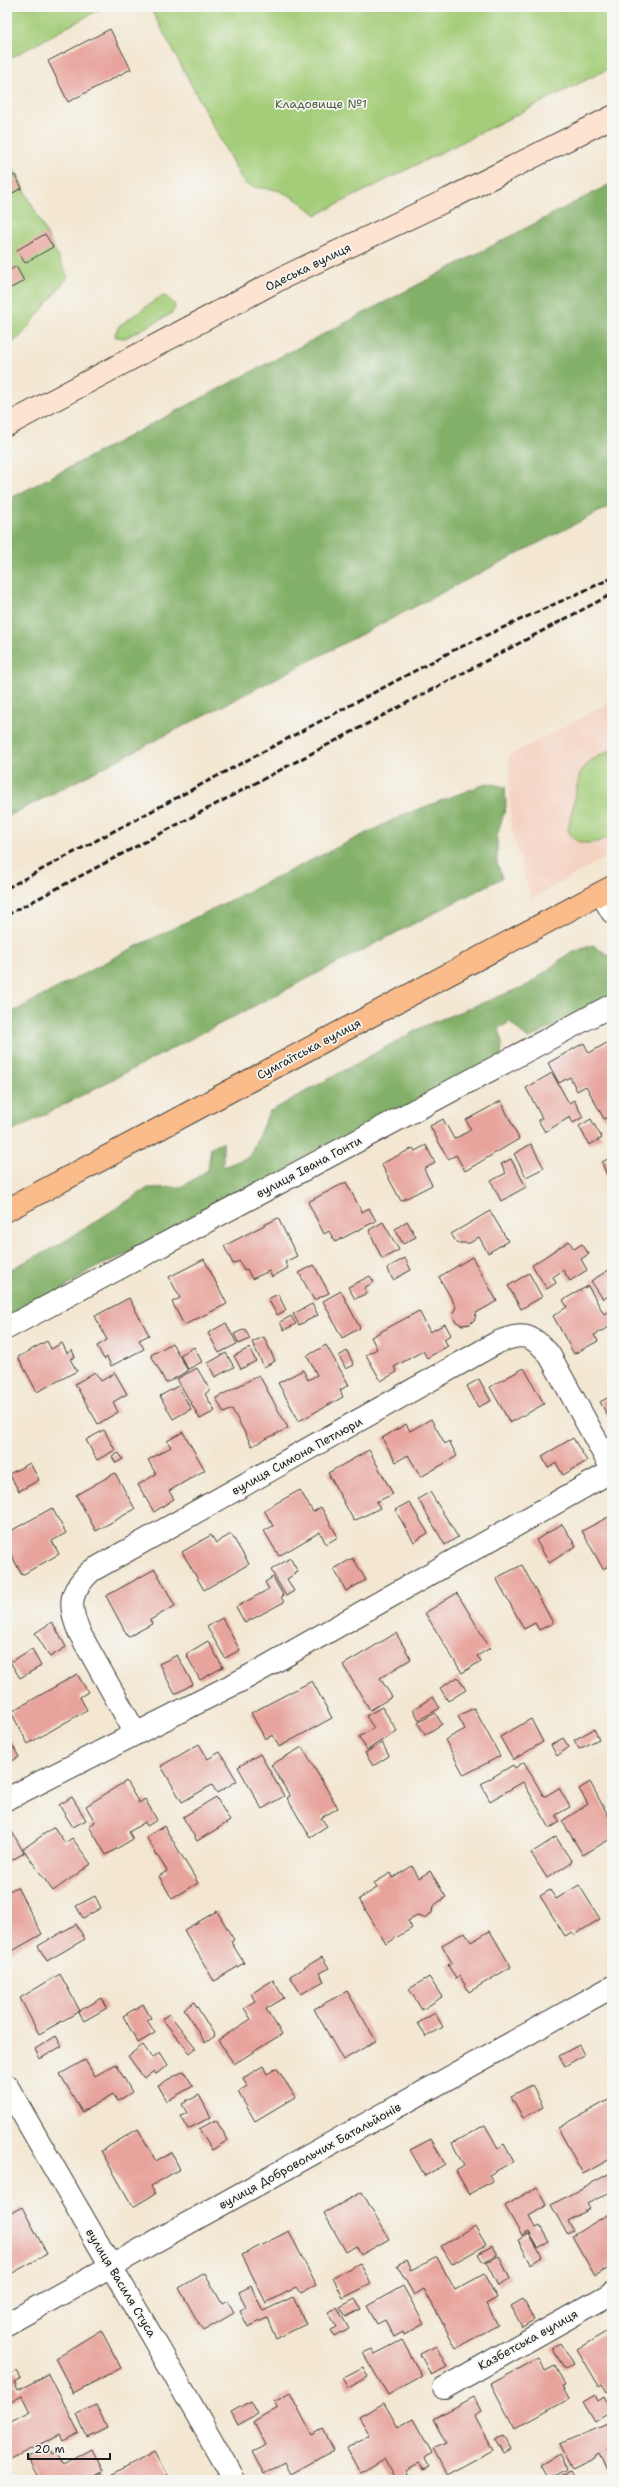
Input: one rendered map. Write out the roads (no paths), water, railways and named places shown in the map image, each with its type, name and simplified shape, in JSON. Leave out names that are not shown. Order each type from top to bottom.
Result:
[{"type":"main road","name":"Одеська вулиця","points":[[7,425],[282,278],[449,199],[612,117]]},
{"type":"main road","name":"Сумгаїтська вулиця","points":[[7,1210],[607,890]]},
{"type":"street","points":[[607,890],[612,912]]},
{"type":"street","name":"вулиця Івана Гонти","points":[[7,1328],[612,1005]]},
{"type":"street","name":"вулиця Симона Петлюри","points":[[7,1799],[136,1734],[318,1639],[612,1470],[549,1354],[540,1343],[527,1336],[513,1336],[498,1342],[91,1571],[82,1580],[74,1592],[71,1606],[74,1618],[79,1632],[136,1734]]},
{"type":"street","name":"вулиця Добровольчих Батальйонів","points":[[7,2324],[612,1987]]},
{"type":"street","name":"вулиця Василя Стуса","points":[[7,2086],[111,2267],[161,2349],[234,2480]]},
{"type":"street","name":"Казбетська вулиця","points":[[444,2388],[612,2293]]},
{"type":"railway","points":[[7,888],[454,650],[612,578]]},
{"type":"railway","points":[[7,915],[612,594]]},
{"type":"park label","name":"Кладовище №1","points":[[321,104]]}]
